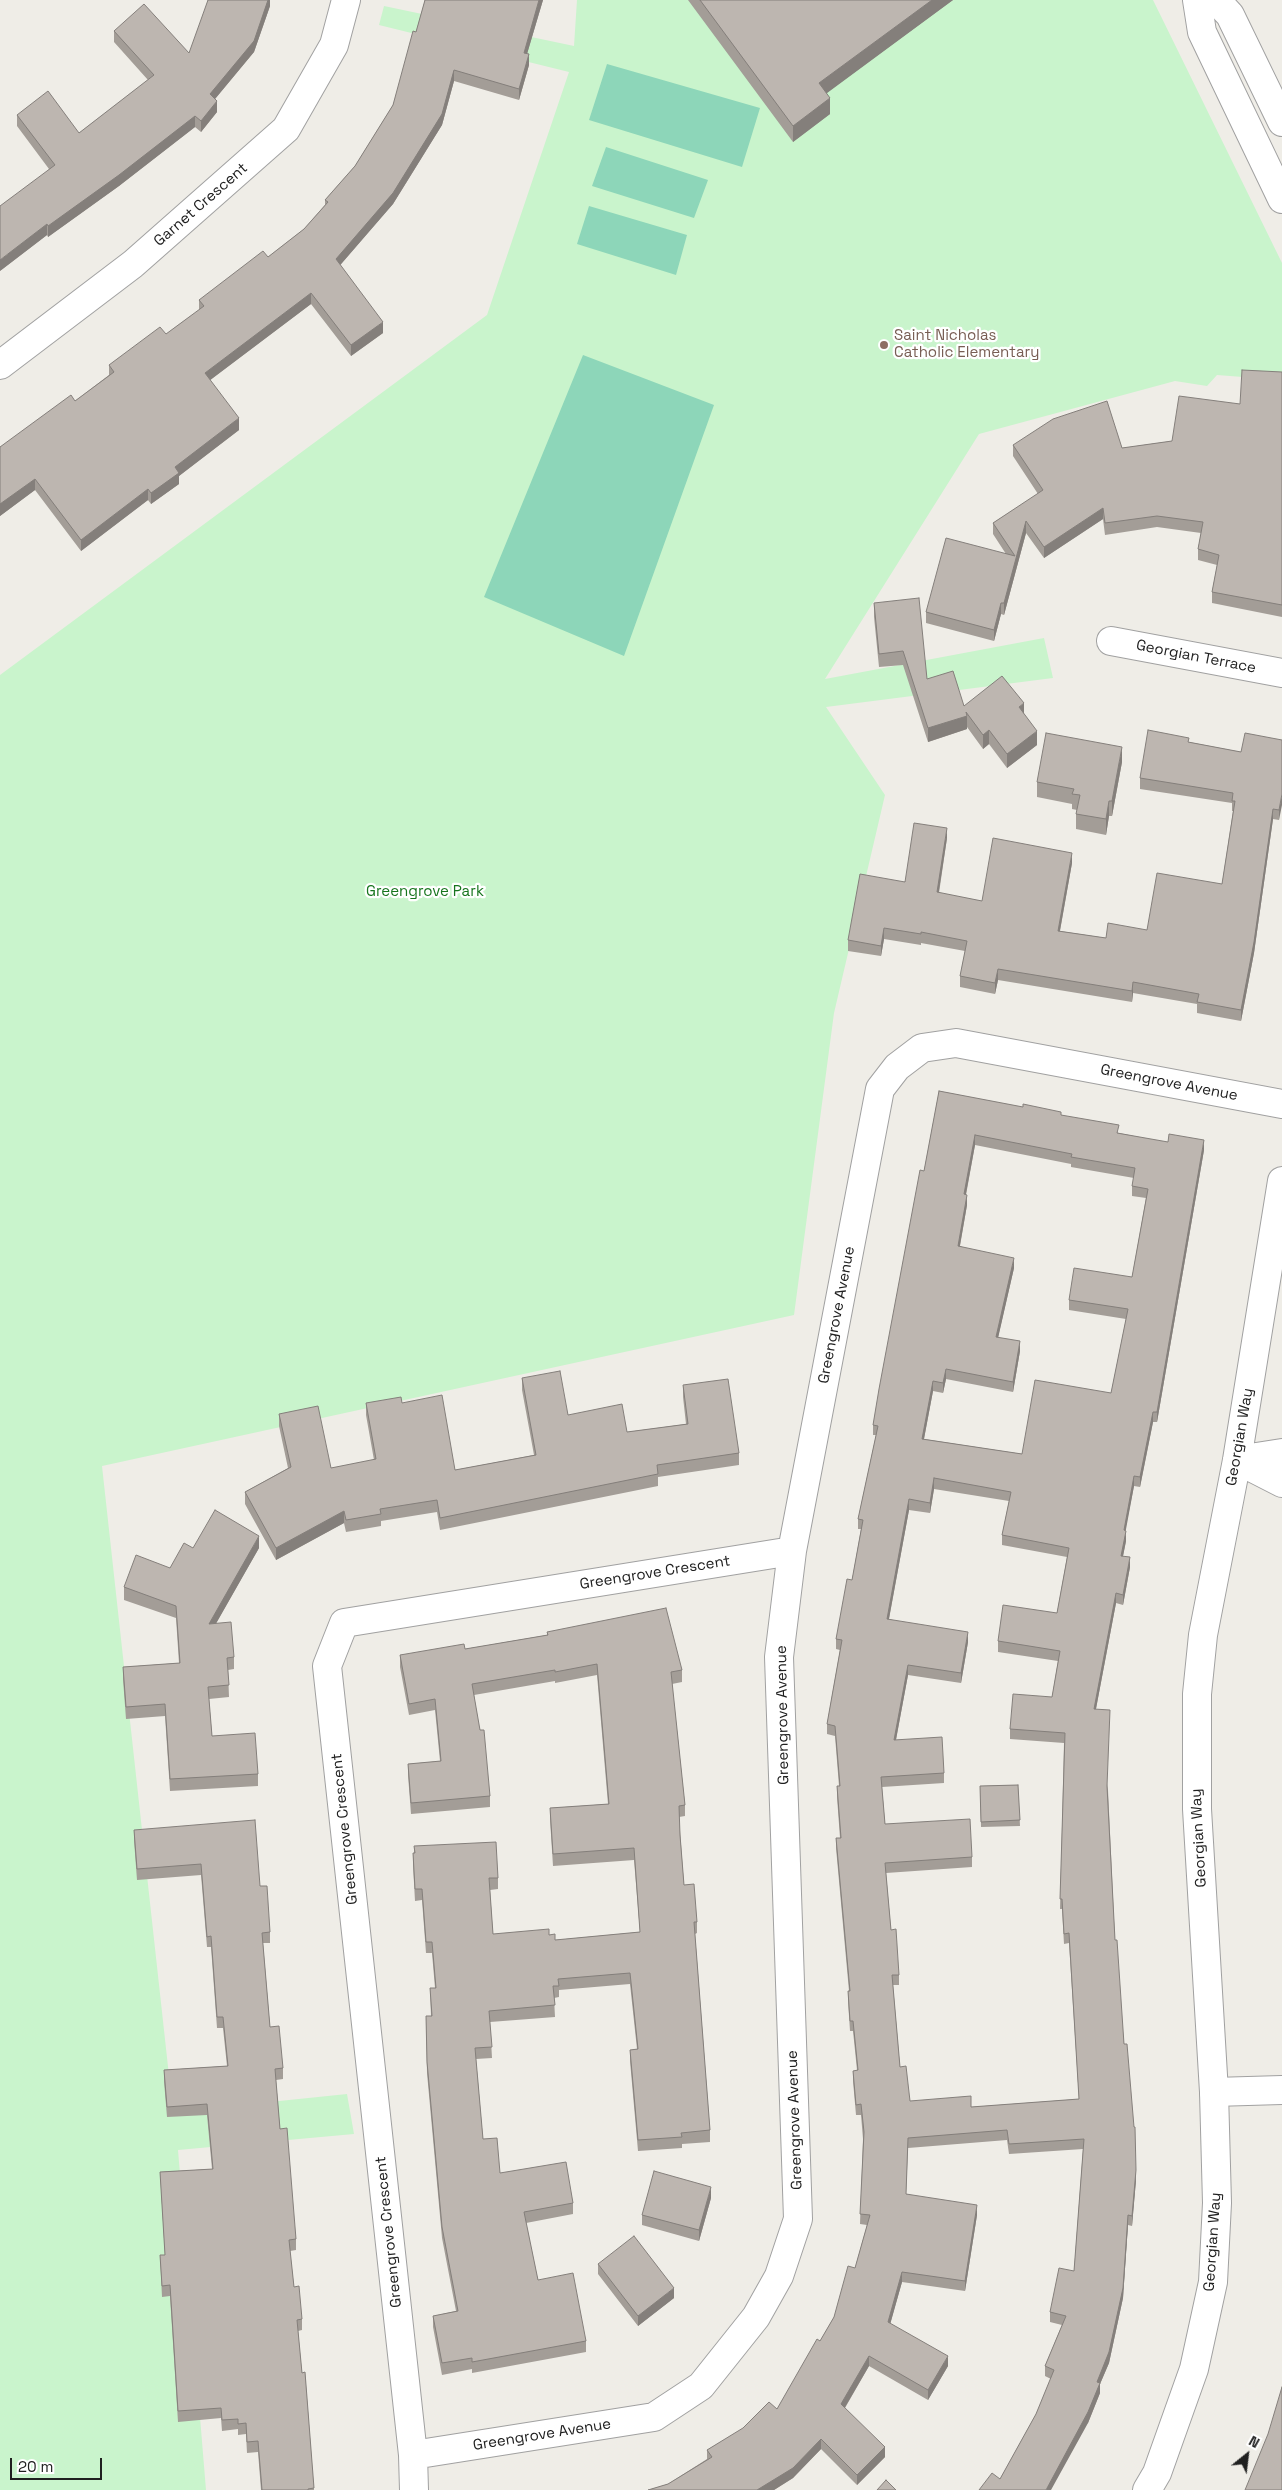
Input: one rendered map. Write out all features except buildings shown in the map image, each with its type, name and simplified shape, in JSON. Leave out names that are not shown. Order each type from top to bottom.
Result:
[{"type":"street","name":"Garnet Crescent","points":[[0,365],[134,264],[286,129],[334,45],[346,0]]},
{"type":"street","points":[[1197,0],[1202,32],[1282,199]]},
{"type":"street","points":[[1216,0],[1230,15],[1282,122]]},
{"type":"street","name":"Georgian Terrace","points":[[1111,641],[1282,673]]},
{"type":"street","name":"Greengrove Avenue","points":[[413,2455],[654,2417],[701,2386],[756,2317],[779,2276],[798,2219],[779,1657],[792,1550],[880,1089],[897,1067],[922,1048],[956,1043],[1282,1104]]},
{"type":"street","name":"Georgian Way","points":[[1147,2490],[1157,2474],[1194,2369],[1213,2282],[1218,2203],[1214,2092],[1197,1809],[1197,1694],[1203,1635],[1237,1460],[1282,1181]]},
{"type":"street","points":[[1237,1460],[1282,1453]]},
{"type":"street","points":[[1237,1460],[1282,1483]]},
{"type":"street","name":"Greengrove Crescent","points":[[414,2490],[413,2455],[327,1666],[344,1623],[792,1550]]},
{"type":"street","points":[[1214,2092],[1282,2090]]},
{"type":"green space","name":"Greengrove Park","points":[[577,0],[1153,0],[1282,263],[1282,380],[1217,375],[1207,386],[1175,381],[979,434],[825,679],[1044,638],[1053,678],[826,707],[885,795],[834,1013],[794,1315],[102,1466],[173,2112],[347,2094],[354,2134],[178,2150],[206,2490],[0,2490],[0,675],[487,315],[569,72],[379,25],[384,6],[574,46]]},
{"type":"green space","points":[[607,64],[760,108],[742,167],[589,120]]},
{"type":"green space","points":[[606,147],[708,180],[694,218],[592,186]]},
{"type":"green space","points":[[589,206],[687,235],[676,275],[577,244]]},
{"type":"green space","points":[[583,355],[714,405],[624,656],[484,597]]},
{"type":"place","name":"Saint Nicholas Catholic Elementary","points":[[884,345]]}]
